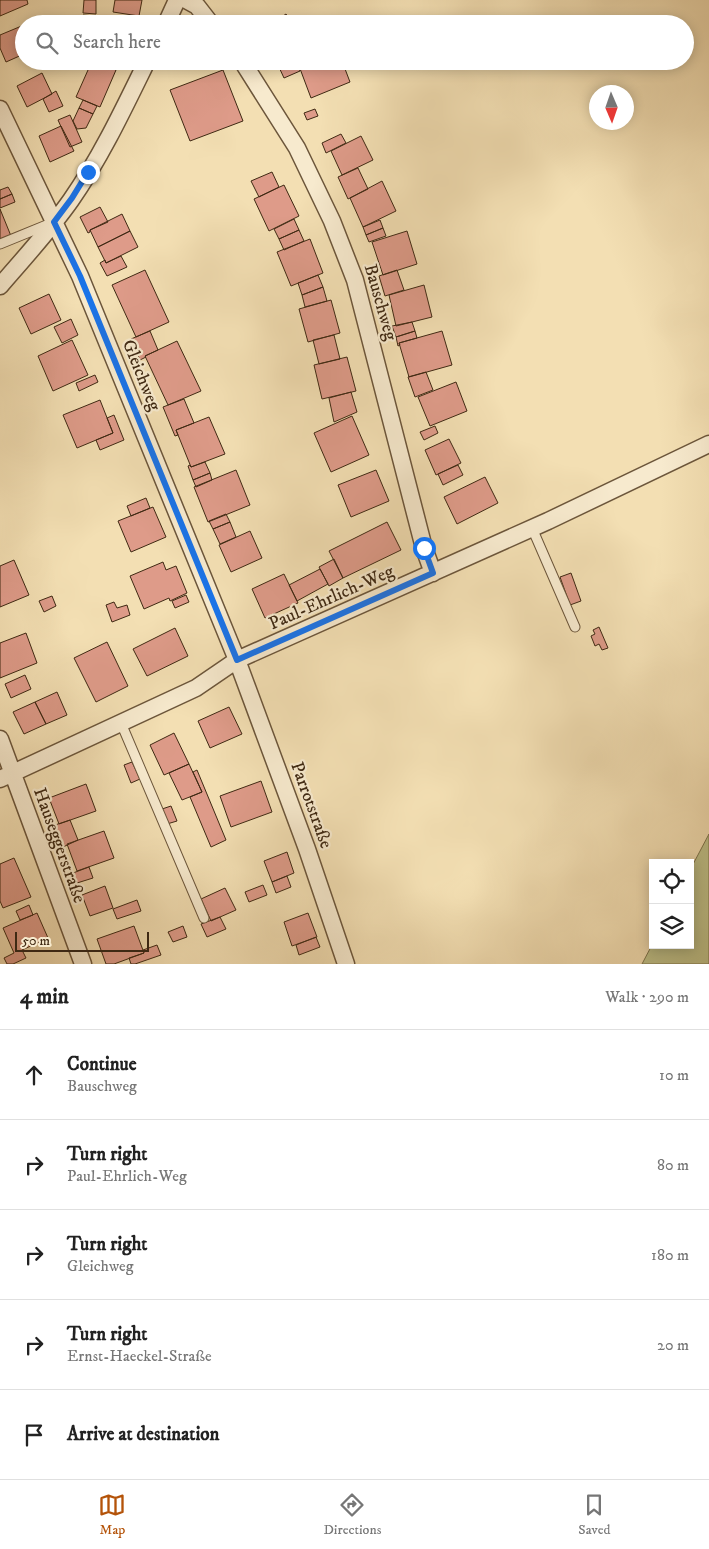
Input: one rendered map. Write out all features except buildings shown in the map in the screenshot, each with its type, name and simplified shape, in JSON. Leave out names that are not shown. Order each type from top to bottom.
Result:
[{"type":"street","points":[[170,15],[177,0]]},
{"type":"street","points":[[186,0],[197,6],[204,15]]},
{"type":"street","points":[[0,286],[72,198],[99,154],[142,70]]},
{"type":"street","name":"Bauschweg","points":[[248,70],[297,148],[332,221],[355,280],[424,548],[433,573]]},
{"type":"street","name":"Gleichweg","points":[[1,114],[80,276],[237,660]]},
{"type":"street","name":"Paul-Ehrlich-Weg","points":[[7,777],[196,688],[237,660],[532,528],[709,444]]},
{"type":"street","name":"Parrotstraße","points":[[237,660],[307,849],[346,964]]},
{"type":"street","name":"Hauseggerstraße","points":[[0,739],[7,777],[83,964]]},
{"type":"lane","points":[[0,244],[54,222]]},
{"type":"lane","points":[[532,528],[575,627]]},
{"type":"lane","points":[[121,723],[204,918]]},
{"type":"green space","points":[[709,834],[709,964],[642,964],[650,949],[694,949],[694,862]]},
{"type":"route","points":[[88,172],[54,222],[80,276],[237,660],[433,573],[424,548]]}]
